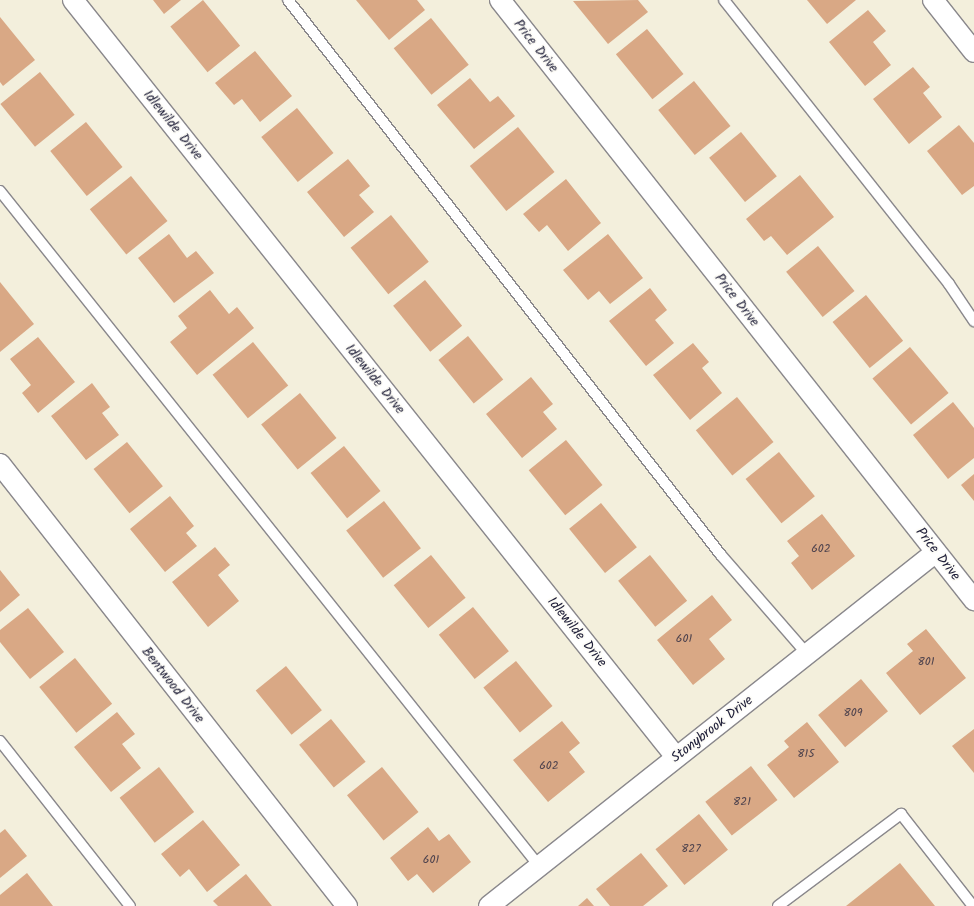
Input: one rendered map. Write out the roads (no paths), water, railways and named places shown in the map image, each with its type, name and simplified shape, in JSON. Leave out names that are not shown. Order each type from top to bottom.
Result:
[{"type":"street","name":"Idlewilde Drive","points":[[73,0],[676,757]]},
{"type":"street","name":"Price Drive","points":[[500,0],[974,600]]},
{"type":"street","points":[[933,0],[974,52]]},
{"type":"street","name":"Bentwood Drive","points":[[0,464],[347,906]]},
{"type":"street","name":"Stonybrook Drive","points":[[489,906],[936,552]]},
{"type":"lane","points":[[288,0],[721,555],[807,654]]},
{"type":"lane","points":[[724,0],[944,278],[974,320]]},
{"type":"lane","points":[[0,190],[539,866]]},
{"type":"lane","points":[[0,742],[130,906]]},
{"type":"lane","points":[[778,906],[901,814],[972,906]]}]
